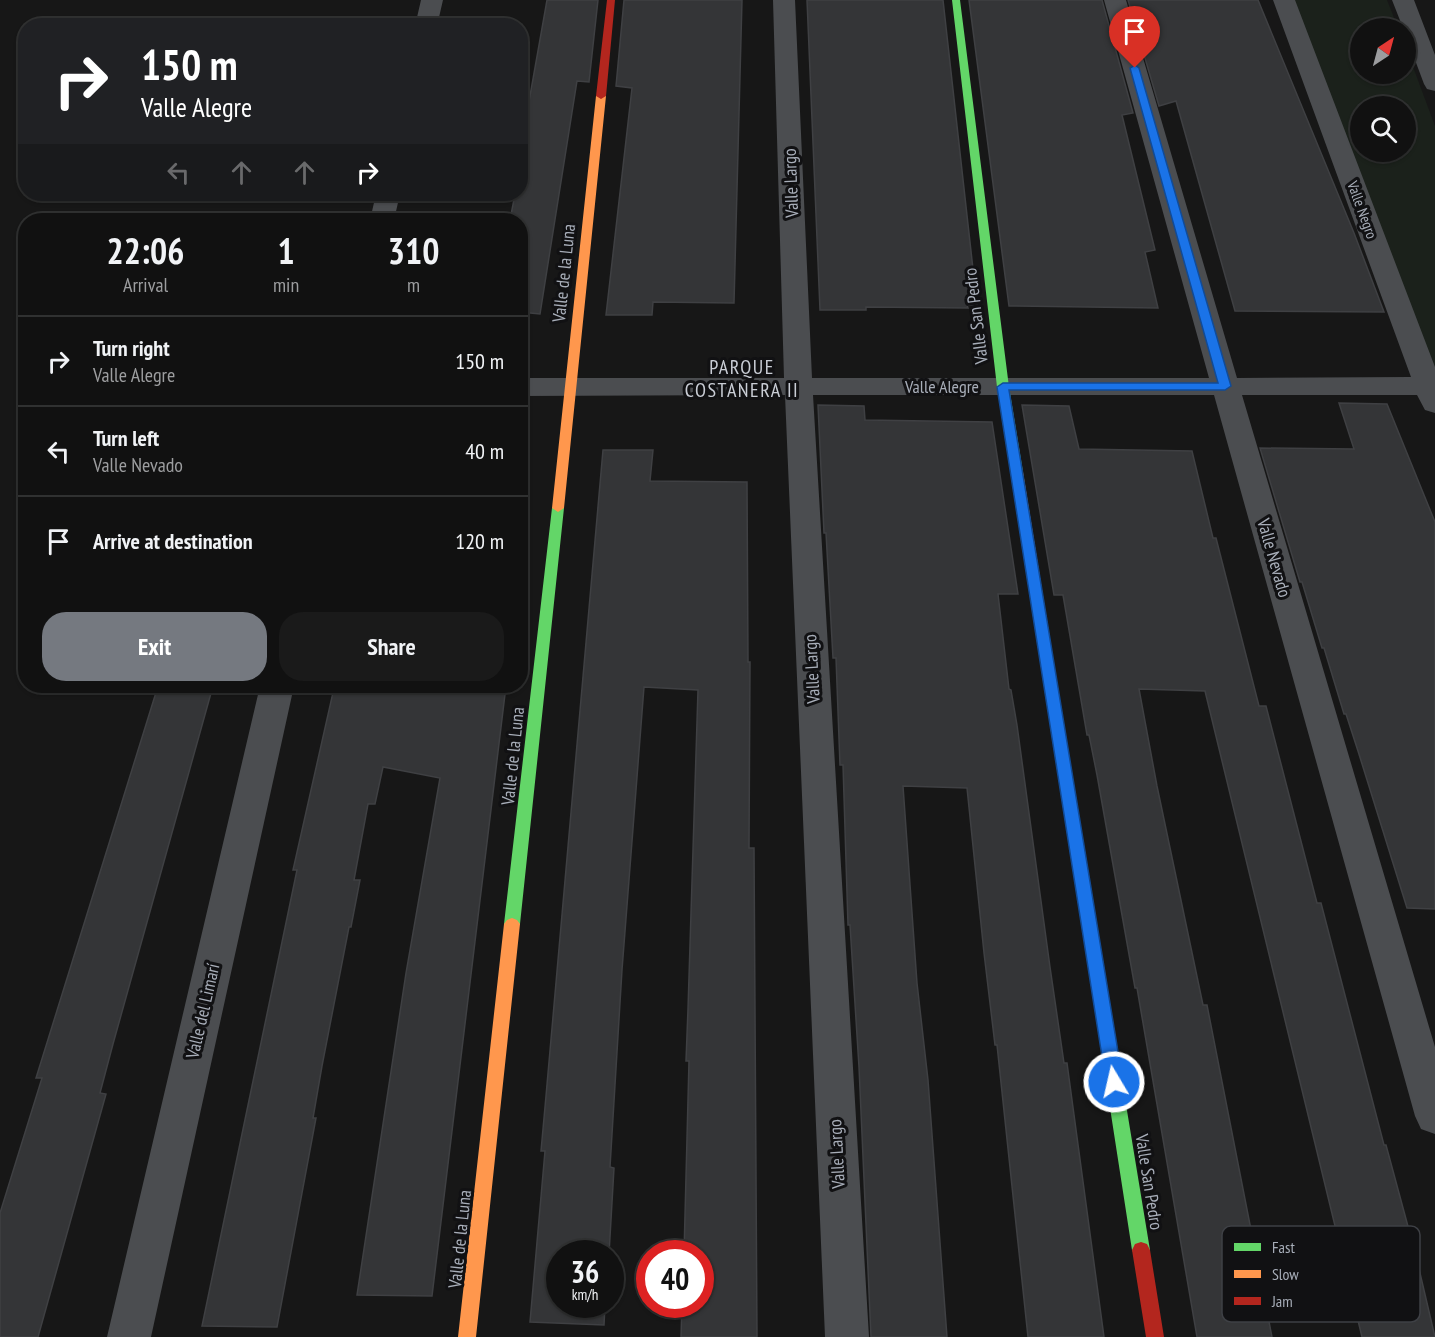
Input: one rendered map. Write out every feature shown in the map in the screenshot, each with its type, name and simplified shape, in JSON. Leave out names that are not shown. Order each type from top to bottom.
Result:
[{"type":"street","points":[[428,18],[432,0]]},
{"type":"street","name":"Valle de la Luna","points":[[467,1337],[611,0]]},
{"type":"street","name":"Valle Largo","points":[[784,0],[799,387],[847,1337]]},
{"type":"street","name":"Valle San Pedro","points":[[956,0],[1003,387],[1155,1337]]},
{"type":"street","name":"Valle Nevado","points":[[1115,0],[1435,1116]]},
{"type":"street","name":"Valle Negro","points":[[1284,0],[1433,392]]},
{"type":"street","points":[[1403,0],[1435,84]]},
{"type":"street","name":"Valle Alegre","points":[[528,387],[1225,386],[1433,392]]},
{"type":"street","name":"Valle del Limarí","points":[[129,1337],[275,693]]},
{"type":"shaded area","points":[[1292,0],[1387,0],[1394,18],[1350,18],[1350,84],[1416,84],[1416,75],[1435,126],[1435,369],[1355,162],[1416,162],[1416,96],[1350,96],[1350,150]]},
{"type":"building","points":[[547,0],[598,0],[589,82],[577,81],[540,314],[528,313],[528,213],[511,213],[514,201],[528,201],[528,107]]},
{"type":"building","points":[[624,0],[742,0],[734,303],[653,302],[652,315],[606,315],[632,88],[616,86]]},
{"type":"building","points":[[807,0],[943,0],[977,305],[967,305],[968,308],[866,307],[866,310],[820,310]]},
{"type":"building","points":[[969,0],[1102,0],[1133,113],[1122,115],[1155,250],[1145,252],[1158,308],[1009,306]]},
{"type":"building","points":[[1128,0],[1258,0],[1384,312],[1235,311],[1176,101],[1159,106]]},
{"type":"building","points":[[1339,403],[1387,404],[1435,522],[1435,909],[1407,908],[1346,714],[1344,714],[1324,648],[1322,648],[1302,582],[1300,582],[1260,448],[1354,449]]},
{"type":"building","points":[[818,405],[864,406],[865,420],[992,422],[1018,594],[998,594],[1009,689],[1017,725],[1064,1063],[1067,1063],[1104,1337],[1028,1337],[967,788],[903,786],[947,1337],[871,1337],[859,1067],[850,925],[848,925],[843,765],[840,765],[836,658],[833,658],[826,533],[824,533]]},
{"type":"building","points":[[1022,405],[1069,406],[1079,449],[1192,451],[1259,706],[1266,706],[1317,903],[1321,903],[1384,1145],[1386,1145],[1408,1226],[1335,1226],[1205,691],[1139,689],[1203,1005],[1207,1005],[1250,1226],[1222,1226],[1222,1322],[1269,1322],[1272,1337],[1197,1337],[1137,988],[1135,988],[1097,775],[1089,735],[1087,735],[1063,595],[1054,595]]},
{"type":"building","points":[[603,450],[653,450],[650,481],[747,482],[748,662],[750,662],[749,848],[754,848],[757,1337],[681,1337],[682,1318],[714,1318],[714,1240],[684,1240],[689,1061],[686,1061],[698,690],[644,687],[622,970],[610,1167],[614,1168],[610,1240],[546,1240],[546,1318],[604,1318],[604,1325],[530,1322],[545,1151],[541,1151]]},
{"type":"building","points":[[156,693],[211,693],[113,1044],[100,1093],[106,1094],[38,1337],[0,1337],[0,1213],[42,1078],[36,1078]]},
{"type":"building","points":[[333,693],[505,693],[432,1296],[357,1295],[406,973],[440,778],[383,767],[375,804],[368,804],[354,880],[360,880],[322,1066],[313,1118],[316,1118],[277,1327],[202,1326],[297,870],[293,870]]},
{"type":"building","points":[[1420,1273],[1435,1337],[1362,1337],[1358,1322],[1420,1322]]},
{"type":"traffic: fast","points":[[956,0],[1003,387],[1017,472]]},
{"type":"traffic: fast","points":[[512,924],[558,508]]},
{"type":"traffic: fast","points":[[1079,862],[1141,1250]]},
{"type":"traffic: slow","points":[[558,508],[601,96]]},
{"type":"traffic: slow","points":[[1017,472],[1079,862]]},
{"type":"traffic: slow","points":[[467,1337],[512,924]]},
{"type":"traffic: jam","points":[[601,96],[611,0]]},
{"type":"traffic: jam","points":[[1141,1250],[1155,1337]]},
{"type":"district","name":"PARQUE COSTANERA II","points":[[742,378]]},
{"type":"route","points":[[1114,1082],[1003,387],[1225,386],[1135,68]]}]
